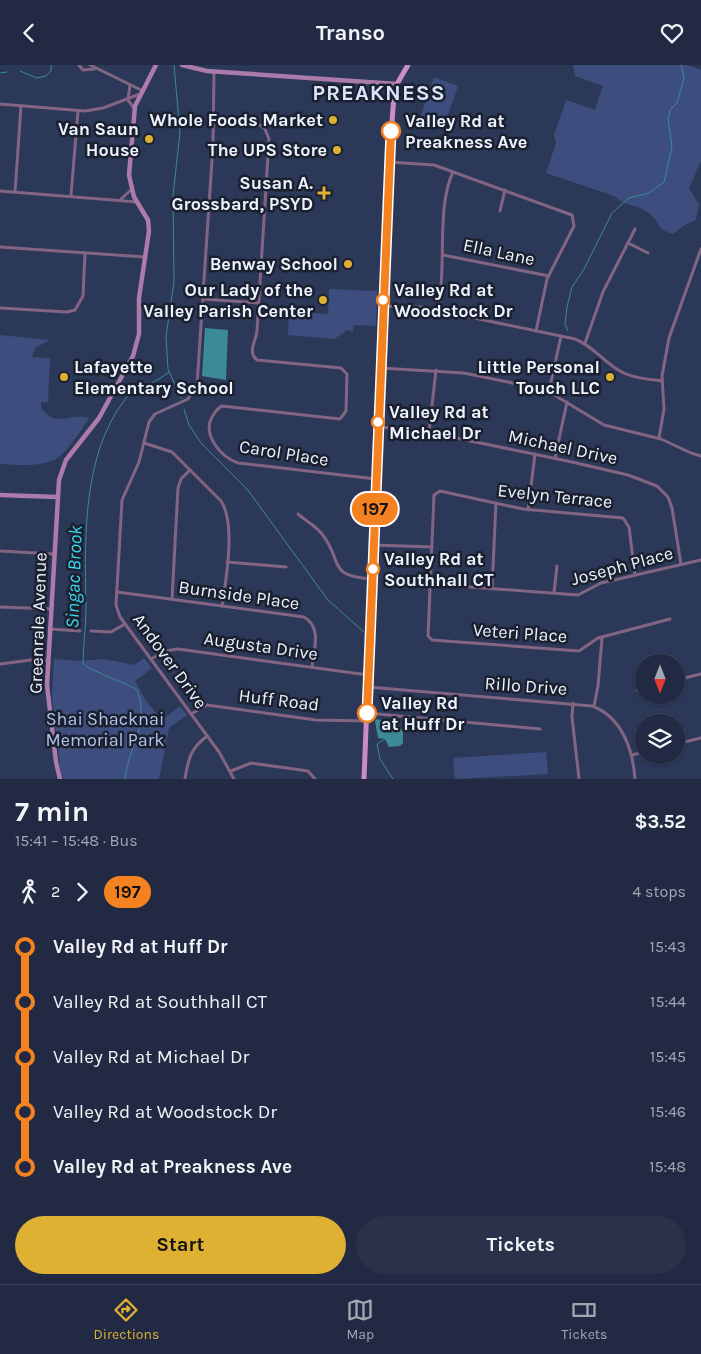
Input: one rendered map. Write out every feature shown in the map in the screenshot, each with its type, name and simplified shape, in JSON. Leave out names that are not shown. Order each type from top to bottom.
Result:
[{"type":"main road","points":[[364,779],[389,162],[393,104],[397,84],[408,65]]},
{"type":"street","points":[[78,65],[82,70],[95,69]]},
{"type":"street","points":[[90,65],[141,92]]},
{"type":"street","name":"Greenrale Avenue","points":[[60,779],[48,694],[57,497],[60,473],[66,460],[100,417],[133,356],[139,334],[139,298],[149,225],[132,190],[129,175],[134,108],[156,65]]},
{"type":"street","points":[[182,65],[214,71],[397,84]]},
{"type":"street","name":"Andover Drive","points":[[214,71],[214,121],[196,389],[185,402],[152,416],[149,422],[137,467],[122,500],[116,608],[125,624],[207,736],[231,771],[234,779]]},
{"type":"street","points":[[130,85],[127,99],[134,108]]},
{"type":"street","points":[[0,104],[78,111],[103,108],[141,92]]},
{"type":"street","points":[[16,192],[21,106]]},
{"type":"street","points":[[71,195],[78,111]]},
{"type":"street","name":"Carol Place","points":[[214,121],[260,125],[269,135],[257,331],[252,349],[254,357],[258,360],[343,368],[347,374],[345,413],[337,419],[222,406],[216,409],[209,424],[211,439],[229,458],[238,463],[376,479]]},
{"type":"street","points":[[389,162],[427,163],[569,212],[574,217],[574,226],[549,276],[540,306],[536,331]]},
{"type":"street","points":[[438,311],[445,199],[453,172]]},
{"type":"street","points":[[120,199],[132,190]]},
{"type":"street","points":[[500,211],[505,190]]},
{"type":"street","points":[[0,191],[71,195],[137,202]]},
{"type":"street","points":[[584,343],[603,292],[635,229]]},
{"type":"street","points":[[628,243],[648,253]]},
{"type":"street","points":[[0,247],[146,257]]},
{"type":"street","points":[[659,438],[664,409],[662,381],[671,329],[701,249]]},
{"type":"street","points":[[0,308],[67,313],[76,310],[83,296],[85,253]]},
{"type":"street","name":"Ella Lane","points":[[443,255],[549,276]]},
{"type":"street","points":[[203,299],[259,303]]},
{"type":"street","points":[[383,306],[414,306],[561,336],[584,343],[620,371],[630,375],[662,381]]},
{"type":"street","points":[[549,391],[561,336]]},
{"type":"street","points":[[380,368],[464,373],[549,391],[604,425],[659,438],[701,455]]},
{"type":"street","points":[[429,432],[436,370]]},
{"type":"street","points":[[555,458],[567,402]]},
{"type":"street","name":"Michael Drive","points":[[378,427],[409,428],[555,458],[628,475],[661,489],[672,507],[681,564]]},
{"type":"street","points":[[144,443],[172,452],[221,501],[226,509],[228,519],[227,562],[222,606]]},
{"type":"street","points":[[528,510],[535,454]]},
{"type":"street","points":[[172,599],[178,488],[182,479],[190,470]]},
{"type":"street","name":"Evelyn Terrace","points":[[432,547],[434,495],[440,491],[528,510],[622,518],[629,527],[635,575]]},
{"type":"street","points":[[0,495],[57,497]]},
{"type":"street","points":[[492,589],[496,503]]},
{"type":"street","points":[[298,515],[322,534],[337,565],[345,574],[352,578],[372,579]]},
{"type":"street","points":[[374,545],[432,547],[430,584]]},
{"type":"street","points":[[0,551],[54,554]]},
{"type":"street","name":"Joseph Place","points":[[430,584],[578,595],[601,583],[701,560]]},
{"type":"street","points":[[227,562],[286,567]]},
{"type":"street","points":[[554,593],[557,565]]},
{"type":"street","name":"Veteri Place","points":[[430,584],[429,638],[432,640],[575,651],[582,650],[593,641],[602,637],[670,619]]},
{"type":"street","name":"Burnside Place","points":[[116,592],[307,619],[316,633],[312,667]]},
{"type":"street","points":[[0,607],[51,609]]},
{"type":"street","points":[[91,631],[110,632],[125,624]]},
{"type":"street","points":[[50,629],[80,631]]},
{"type":"street","points":[[594,706],[599,681],[602,637]]},
{"type":"street","name":"Augusta Drive","points":[[152,659],[165,651],[175,649],[368,675]]},
{"type":"street","points":[[0,663],[31,660],[49,661]]},
{"type":"street","points":[[685,678],[701,674]]},
{"type":"street","name":"Rillo Drive","points":[[368,687],[594,706],[604,711],[616,724],[627,741],[632,755],[635,779]]},
{"type":"street","points":[[573,703],[572,717],[579,779]]},
{"type":"street","name":"Huff Road","points":[[191,714],[207,705],[316,720],[367,721]]},
{"type":"street","points":[[367,713],[540,729]]},
{"type":"street","points":[[185,779],[191,752],[207,736]]},
{"type":"street","points":[[685,742],[701,738]]},
{"type":"street","points":[[231,771],[251,763],[308,771],[315,779]]},
{"type":"green space","points":[[573,65],[686,65],[701,70],[701,161],[689,188],[699,205],[696,220],[683,226],[673,234],[663,230],[654,217],[642,209],[622,202],[614,196],[546,173],[556,143],[554,135],[566,100],[595,110],[603,86],[575,76]]},
{"type":"green space","points":[[434,77],[458,86],[444,126],[420,118]]},
{"type":"green space","points":[[329,289],[377,291],[376,326],[354,325],[353,332],[348,330],[334,339],[288,335],[289,312],[328,314]]},
{"type":"green space","points":[[0,335],[50,340],[35,348],[32,357],[50,358],[48,402],[41,402],[41,408],[53,418],[89,418],[68,448],[54,460],[34,465],[0,464]]},
{"type":"green space","name":"Shai Shacknai Memorial Park","points":[[144,658],[152,668],[135,681],[146,701],[162,720],[180,706],[187,715],[169,728],[159,779],[63,779],[60,768],[52,696],[54,659],[78,661],[104,659],[134,665]]},
{"type":"green space","points":[[546,752],[548,774],[455,779],[453,758]]},
{"type":"shaded area","points":[[205,328],[228,330],[226,380],[202,376]]},
{"type":"shaded area","points":[[377,719],[398,724],[403,732],[403,743],[400,746],[389,747],[385,739],[378,738],[375,721]]},
{"type":"waterway","points":[[20,71],[37,78],[46,76],[51,71],[51,65]]},
{"type":"waterway","name":"Singac Brook","points":[[174,65],[180,132],[173,196],[174,282],[166,336],[168,369],[181,398]]},
{"type":"waterway","points":[[568,331],[565,324],[572,287],[584,269],[612,213],[629,198],[649,193],[664,182],[672,147],[668,119],[670,110],[677,103],[684,78],[681,65]]},
{"type":"waterway","points":[[0,73],[7,72]]},
{"type":"waterway","name":"Singac Brook","points":[[125,779],[130,755],[140,725],[141,714],[137,690],[91,669],[83,663],[86,617],[86,527],[89,499],[101,445],[112,420],[127,397],[169,372]]},
{"type":"waterway","name":"Singac Brook","points":[[184,409],[189,425],[201,443],[247,489],[328,600],[364,632]]},
{"type":"waterway","points":[[385,739],[377,744],[380,759],[393,779]]},
{"type":"bus line","name":"197","points":[[367,713],[391,131]]},
{"type":"place","name":"Whole Foods Market","points":[[333,120]]},
{"type":"place","name":"Valley Rd at Preakness Ave","points":[[391,131]]},
{"type":"place","name":"Van Saun House","points":[[149,139]]},
{"type":"place","name":"The UPS Store","points":[[337,150]]},
{"type":"place","name":"Susan A. Grossbard, PSYD","points":[[324,193]]},
{"type":"place","name":"Benway School","points":[[348,264]]},
{"type":"place","name":"Our Lady of the Valley Parish Center","points":[[323,300]]},
{"type":"place","name":"Valley Rd at Woodstock Dr","points":[[383,300]]},
{"type":"place","name":"Lafayette Elementary School","points":[[64,377]]},
{"type":"place","name":"Little Personal Touch LLC","points":[[610,377]]},
{"type":"place","name":"Valley Rd at Michael Dr","points":[[378,422]]},
{"type":"place","name":"Valley Rd at Southhall CT","points":[[373,569]]},
{"type":"place","name":"Valley Rd at Huff Dr","points":[[367,713]]},
{"type":"district","name":"PREAKNESS","points":[[379,93]]}]
